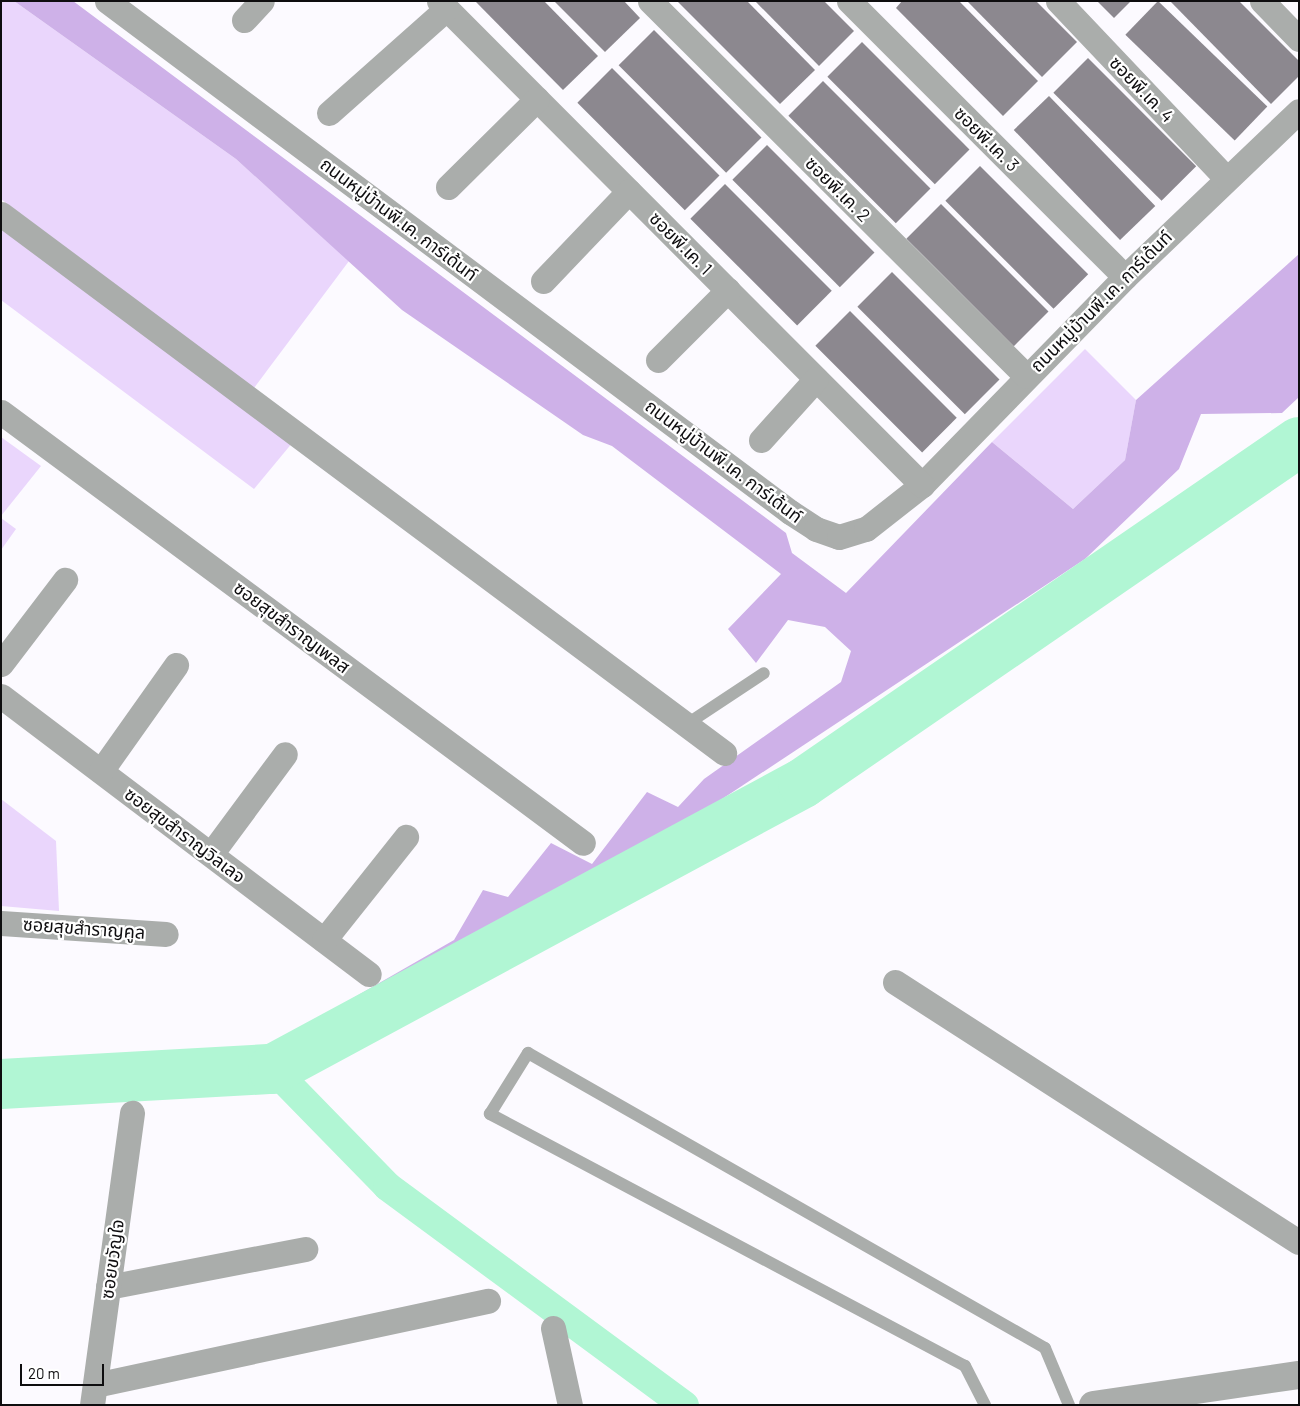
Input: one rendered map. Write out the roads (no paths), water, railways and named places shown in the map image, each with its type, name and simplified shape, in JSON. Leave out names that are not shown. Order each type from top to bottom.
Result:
[{"type":"street","name":"ถนนหมู่บ้านพี.เค. การ์เด้นท์","points":[[107,1],[816,529],[839,537],[866,528],[922,485],[1026,376],[1226,178],[1299,111]]},
{"type":"street","points":[[244,20],[262,1]]},
{"type":"street","name":"ซอยพี.เค. 2","points":[[650,1],[1026,376]]},
{"type":"street","name":"ซอยพี.เค. 3","points":[[849,1],[1126,277]]},
{"type":"street","name":"ซอยพี.เค. 4","points":[[1058,1],[1226,178]]},
{"type":"street","points":[[1262,1],[1299,39]]},
{"type":"street","name":"ซอยพี.เค. 1","points":[[443,5],[922,485]]},
{"type":"street","points":[[330,113],[443,5]]},
{"type":"street","points":[[448,187],[537,99]]},
{"type":"street","points":[[543,281],[629,191]]},
{"type":"street","points":[[1,214],[724,753]]},
{"type":"street","points":[[658,360],[728,290]]},
{"type":"street","points":[[761,440],[816,379]]},
{"type":"street","name":"ซอยสุขสำราญเพลส","points":[[1,412],[583,843]]},
{"type":"street","points":[[1,664],[65,580]]},
{"type":"street","points":[[101,771],[176,666]]},
{"type":"street","name":"ซอยสุขสำราญวิลเลจ","points":[[1,696],[369,974]]},
{"type":"street","points":[[211,854],[285,754]]},
{"type":"street","points":[[324,940],[406,838]]},
{"type":"street","name":"ซอยสุขสำราญคูล","points":[[1,923],[166,934]]},
{"type":"street","points":[[895,982],[1299,1242]]},
{"type":"street","name":"ซอยขวัญใจ","points":[[94,1395],[132,1113]]},
{"type":"street","points":[[108,1287],[305,1250]]},
{"type":"street","points":[[94,1395],[488,1301]]},
{"type":"street","points":[[553,1328],[570,1405]]},
{"type":"street","points":[[1093,1405],[1158,1400],[1299,1375]]},
{"type":"lane","points":[[687,724],[764,673]]},
{"type":"lane","points":[[985,1405],[965,1366],[490,1114],[528,1053],[1045,1348],[1069,1405]]},
{"type":"waterway","points":[[1,1084],[273,1069],[803,783],[1299,442]]},
{"type":"waterway","points":[[273,1069],[387,1186],[684,1405]]}]
